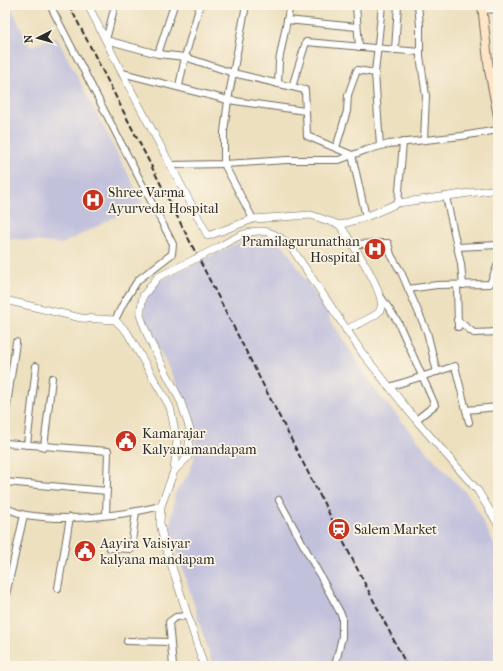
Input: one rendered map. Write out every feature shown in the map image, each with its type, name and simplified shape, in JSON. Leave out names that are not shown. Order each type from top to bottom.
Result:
[{"type":"main road","points":[[482,8],[489,70],[498,116]]},
{"type":"street","points":[[50,5],[172,244],[172,254],[138,280],[115,320]]},
{"type":"street","points":[[88,5],[208,236],[253,219],[311,215],[340,225],[366,217],[398,203],[498,189]]},
{"type":"street","points":[[106,40],[115,5]]},
{"type":"street","points":[[158,54],[174,5]]},
{"type":"street","points":[[179,86],[185,57],[200,5]]},
{"type":"street","points":[[246,5],[228,100],[224,132],[224,164],[253,219]]},
{"type":"street","points":[[278,84],[279,61],[290,5]]},
{"type":"street","points":[[356,5],[359,47]]},
{"type":"street","points":[[380,146],[375,73],[382,5]]},
{"type":"street","points":[[394,50],[398,5]]},
{"type":"street","points":[[418,5],[420,52],[426,96],[424,140]]},
{"type":"street","points":[[482,8],[498,9]]},
{"type":"street","points":[[287,20],[357,27]]},
{"type":"street","points":[[106,40],[158,54],[185,57],[233,73],[305,90],[307,136],[352,155]]},
{"type":"street","points":[[292,87],[306,42],[420,52]]},
{"type":"street","points":[[336,148],[347,111],[348,95],[357,70],[375,73]]},
{"type":"street","points":[[489,70],[498,70]]},
{"type":"street","points":[[122,73],[179,86],[228,100],[306,111]]},
{"type":"street","points":[[170,165],[224,164],[287,160],[339,160],[380,146],[498,130]]},
{"type":"street","points":[[398,203],[403,142]]},
{"type":"street","points":[[352,155],[366,217]]},
{"type":"street","points":[[446,197],[457,247],[460,285],[458,327]]},
{"type":"street","points":[[340,225],[381,296],[398,322],[435,405],[416,420]]},
{"type":"street","points":[[174,471],[188,457],[190,430],[181,402],[149,339],[140,315],[143,296],[158,277],[243,233],[265,231],[283,238],[291,247],[346,330],[389,387],[478,491],[497,520]]},
{"type":"street","points":[[352,244],[388,243],[427,332],[437,372]]},
{"type":"street","points":[[457,247],[498,245]]},
{"type":"street","points":[[408,289],[436,285],[490,284],[498,264]]},
{"type":"street","points":[[346,330],[378,312],[382,306],[381,296]]},
{"type":"street","points":[[5,300],[81,318],[115,320],[127,332],[170,407],[177,441],[174,471],[162,506],[160,523],[164,542],[204,666]]},
{"type":"street","points":[[458,320],[474,333],[498,332]]},
{"type":"street","points":[[5,419],[16,342]]},
{"type":"street","points":[[27,445],[36,366]]},
{"type":"street","points":[[389,387],[422,378],[455,366],[469,422]]},
{"type":"street","points":[[44,447],[52,378]]},
{"type":"street","points":[[466,410],[498,407]]},
{"type":"street","points":[[5,443],[108,451],[106,515]]},
{"type":"street","points":[[5,482],[107,491]]},
{"type":"street","points":[[279,500],[342,616],[342,637],[335,666]]},
{"type":"street","points":[[5,508],[24,515],[70,517],[136,512],[162,506]]},
{"type":"street","points":[[110,548],[131,549],[136,512]]},
{"type":"street","points":[[5,599],[24,515]]},
{"type":"street","points":[[58,588],[70,517]]},
{"type":"street","points":[[173,666],[169,622],[176,618],[187,616]]},
{"type":"street","points":[[127,641],[170,642]]},
{"type":"shaded area","points":[[5,5],[10,5],[30,47],[56,36],[143,203],[62,244],[5,238]]},
{"type":"shaded area","points":[[262,237],[274,240],[285,247],[376,391],[438,464],[470,497],[498,554],[498,666],[213,666],[170,528],[175,493],[188,475],[194,459],[196,437],[192,413],[149,330],[145,321],[144,308],[147,297],[153,287],[162,280],[248,238]]},
{"type":"railway","points":[[69,5],[407,666]]},
{"type":"place","name":"Shree Varma Ayurveda Hospital","points":[[93,200]]},
{"type":"place","name":"Pramilagurunathan Hospital","points":[[375,249]]},
{"type":"place","name":"Kamarajar Kalyanamandapam","points":[[126,441]]},
{"type":"place","name":"Salem Market","points":[[339,529]]},
{"type":"place","name":"Aayira Vaisiyar kalyana mandapam","points":[[85,551]]}]
